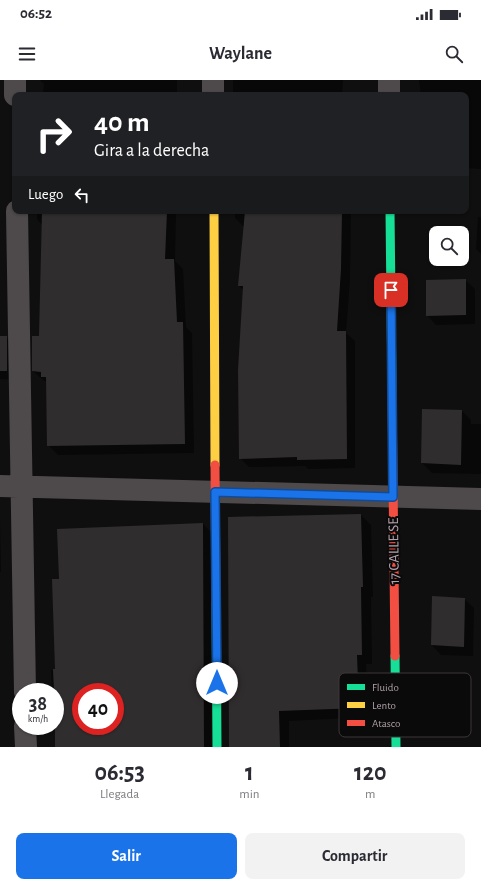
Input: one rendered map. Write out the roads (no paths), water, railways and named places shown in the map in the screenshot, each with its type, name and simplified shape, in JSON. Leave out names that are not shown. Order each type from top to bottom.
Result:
[{"type":"street","points":[[15,80],[15,92]]},
{"type":"street","points":[[213,80],[213,92]]},
{"type":"street","points":[[389,80],[389,92]]},
{"type":"street","points":[[17,214],[10,487],[24,683]]},
{"type":"street","points":[[214,214],[218,747]]},
{"type":"street","name":"17 CALLE SE","points":[[390,214],[395,673]]},
{"type":"street","points":[[10,487],[481,499]]},
{"type":"street","points":[[25,735],[26,747]]},
{"type":"street","name":"17 CALLE SE","points":[[396,737],[396,747]]}]
